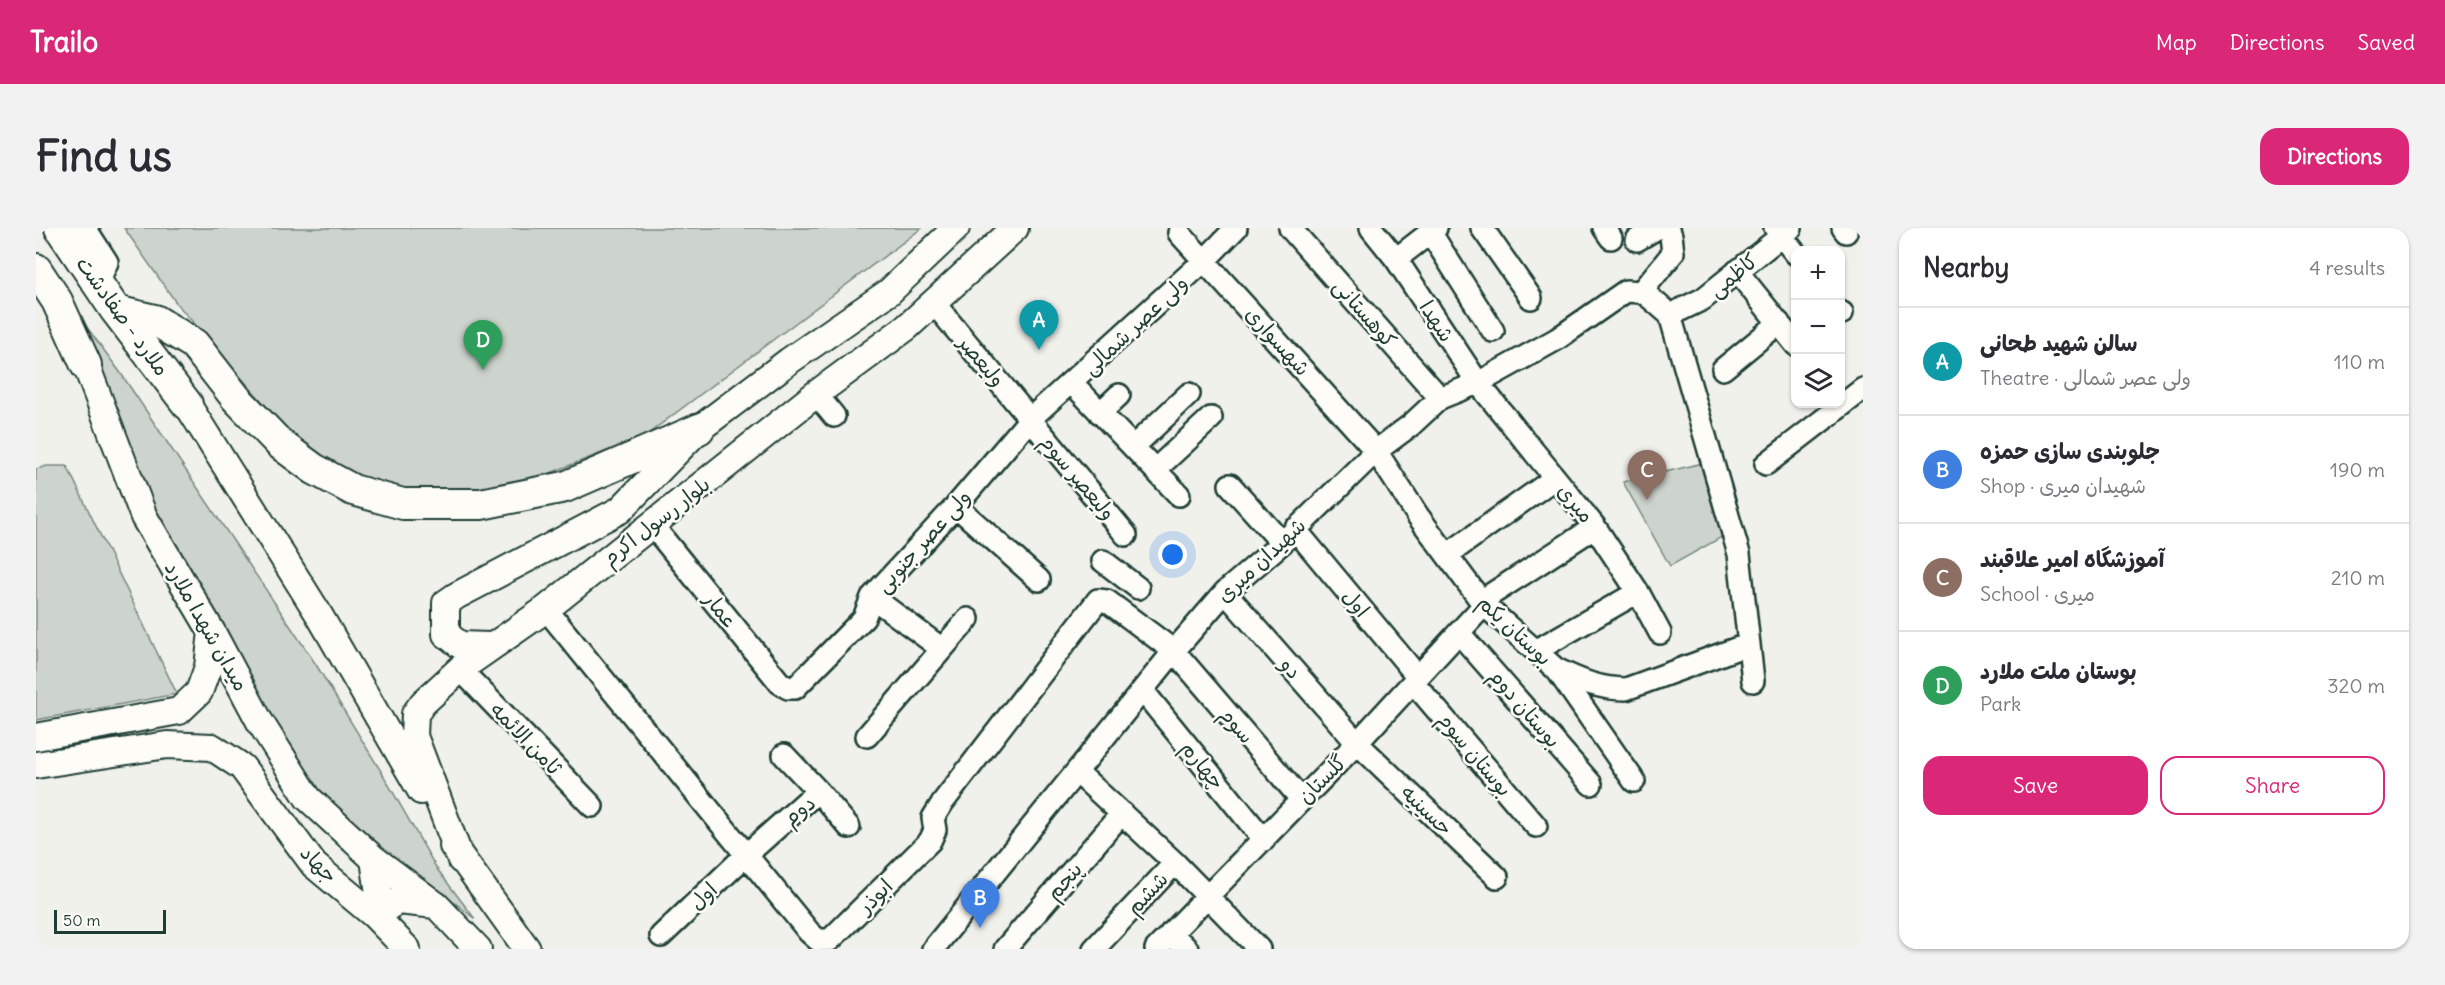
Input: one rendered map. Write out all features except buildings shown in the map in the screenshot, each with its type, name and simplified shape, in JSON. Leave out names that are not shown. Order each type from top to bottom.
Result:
[{"type":"highway","name":"ملارد - صفادشت","points":[[60,228],[116,311],[187,404]]},
{"type":"highway","points":[[36,269],[57,301],[86,365]]},
{"type":"highway","points":[[116,311],[155,320],[194,344],[236,398],[280,444],[314,469],[353,490],[403,504],[481,504],[565,488],[699,429]]},
{"type":"main road","name":"بلوار رسول اکرم","points":[[490,646],[460,645],[446,633],[446,603],[620,510],[699,429],[789,361],[889,292],[956,228]]},
{"type":"main road","points":[[968,228],[970,241],[985,244],[1006,228]]},
{"type":"main road","name":"بلوار رسول اکرم","points":[[461,860],[414,736],[415,714],[423,702],[460,669],[546,609],[816,394],[908,327],[1015,228]]},
{"type":"main road","points":[[889,292],[905,301],[910,313],[908,327]]},
{"type":"main road","name":"میدان شهدا ملارد","points":[[86,365],[144,517],[212,632],[260,722],[308,798],[374,859],[437,906],[478,949]]},
{"type":"main road","points":[[187,404],[318,613],[461,860],[527,949]]},
{"type":"main road","points":[[36,737],[179,711],[199,692],[208,667],[212,632]]},
{"type":"main road","points":[[36,765],[78,757],[72,731]]},
{"type":"main road","name":"جهاد","points":[[78,757],[167,745],[212,747],[242,767],[314,865],[390,937]]},
{"type":"main road","points":[[374,859],[379,894],[390,937]]},
{"type":"main road","points":[[390,937],[398,901],[437,906]]},
{"type":"street","points":[[85,228],[107,262],[98,283]]},
{"type":"street","name":"ولی عصر شمالی","points":[[1030,419],[1072,383],[1236,228]]},
{"type":"street","name":"کوهستانی","points":[[1290,228],[1440,398]]},
{"type":"street","name":"شهدا","points":[[1371,228],[1396,259],[1478,383]]},
{"type":"street","points":[[1482,228],[1532,298]]},
{"type":"street","points":[[1637,240],[1657,228]]},
{"type":"street","points":[[1666,228],[1671,235],[1673,253],[1641,292],[1670,315],[1738,554],[1753,681]]},
{"type":"street","points":[[1396,259],[1433,230],[1492,331]]},
{"type":"street","points":[[1783,231],[1791,246]]},
{"type":"street","name":"کاظمی","points":[[1670,315],[1703,299],[1783,231]]},
{"type":"street","name":"شهسواری","points":[[1179,232],[1376,451]]},
{"type":"street","points":[[1737,271],[1791,339]]},
{"type":"street","name":"شهیدان میری","points":[[933,949],[1174,651],[1225,592],[1288,536],[1376,451],[1411,425],[1440,398],[1478,383],[1557,339],[1626,291],[1641,292]]},
{"type":"street","name":"ولیعصر","points":[[933,302],[1030,419]]},
{"type":"street","points":[[1723,369],[1779,323]]},
{"type":"street","points":[[1072,383],[1179,495]]},
{"type":"street","name":"میری","points":[[1478,383],[1595,526],[1638,592],[1660,633]]},
{"type":"street","points":[[1766,464],[1863,389]]},
{"type":"street","points":[[816,394],[834,416]]},
{"type":"street","points":[[1133,447],[1189,394]]},
{"type":"street","points":[[1100,413],[1119,395]]},
{"type":"street","points":[[1155,470],[1211,417]]},
{"type":"street","name":"ولی عصر جنوبی","points":[[795,688],[864,618],[872,597],[956,506],[1030,419]]},
{"type":"street","name":"ولیعصر سوم","points":[[1030,419],[1126,535]]},
{"type":"street","name":"بوستان یکم","points":[[1376,451],[1418,516],[1482,603],[1557,669],[1634,781]]},
{"type":"street","points":[[1447,555],[1555,478]]},
{"type":"street","name":"اول","points":[[1230,485],[1288,536],[1416,679]]},
{"type":"street","points":[[956,506],[1039,580]]},
{"type":"street","name":"عمار","points":[[652,525],[780,683],[788,688],[795,688]]},
{"type":"street","name":"گلستان","points":[[1156,949],[1357,743],[1459,633],[1482,603],[1595,526]]},
{"type":"street","points":[[1103,561],[1131,583],[1107,601],[1174,651]]},
{"type":"street","name":"دو","points":[[1225,592],[1357,743]]},
{"type":"street","points":[[1537,650],[1638,592]]},
{"type":"street","points":[[872,597],[942,649]]},
{"type":"street","name":"ابوذر","points":[[546,609],[809,932],[818,940],[830,940],[930,841],[935,830],[933,818],[943,802],[1098,600],[1107,601]]},
{"type":"street","points":[[867,736],[968,619]]},
{"type":"street","name":"بوستان دوم","points":[[1459,633],[1591,784]]},
{"type":"street","points":[[1557,669],[1582,682],[1604,689],[1626,689],[1749,644]]},
{"type":"street","name":"سوم","points":[[1174,651],[1301,799]]},
{"type":"street","name":"ثامن الائمه","points":[[460,669],[592,806]]},
{"type":"street","name":"بوستان سوم","points":[[1416,679],[1536,826]]},
{"type":"street","name":"چهارم","points":[[1143,691],[1264,840]]},
{"type":"street","name":"حسینیه","points":[[1357,743],[1497,877]]},
{"type":"street","points":[[784,754],[818,791]]},
{"type":"street","points":[[1077,772],[1176,863],[1258,949]]},
{"type":"street","name":"دوم","points":[[746,855],[818,791],[849,827]]},
{"type":"street","name":"پنجم","points":[[1005,949],[1122,813]]},
{"type":"street","name":"اول","points":[[661,936],[746,855]]},
{"type":"street","name":"ششم","points":[[1094,949],[1176,863]]},
{"type":"street","points":[[1172,933],[1187,949]]},
{"type":"shaded area","points":[[124,228],[922,228],[645,436],[517,486],[432,498],[381,490],[307,453],[177,304]]},
{"type":"shaded area","points":[[72,307],[120,372],[315,663],[437,869],[475,919],[430,883],[368,843],[314,794],[150,514]]},
{"type":"shaded area","points":[[1703,463],[1722,537],[1670,566],[1623,482]]},
{"type":"shaded area","points":[[47,466],[67,466],[177,694],[36,720],[36,469]]},
{"type":"place","name":"سالن شهید طحانی","points":[[1039,350]]},
{"type":"place","name":"بوستان ملت ملارد","points":[[483,370]]},
{"type":"place","name":"آموزشگاه امیر علاقبند","points":[[1647,500]]},
{"type":"place","name":"جلوبندی سازی حمزه","points":[[980,928]]}]
